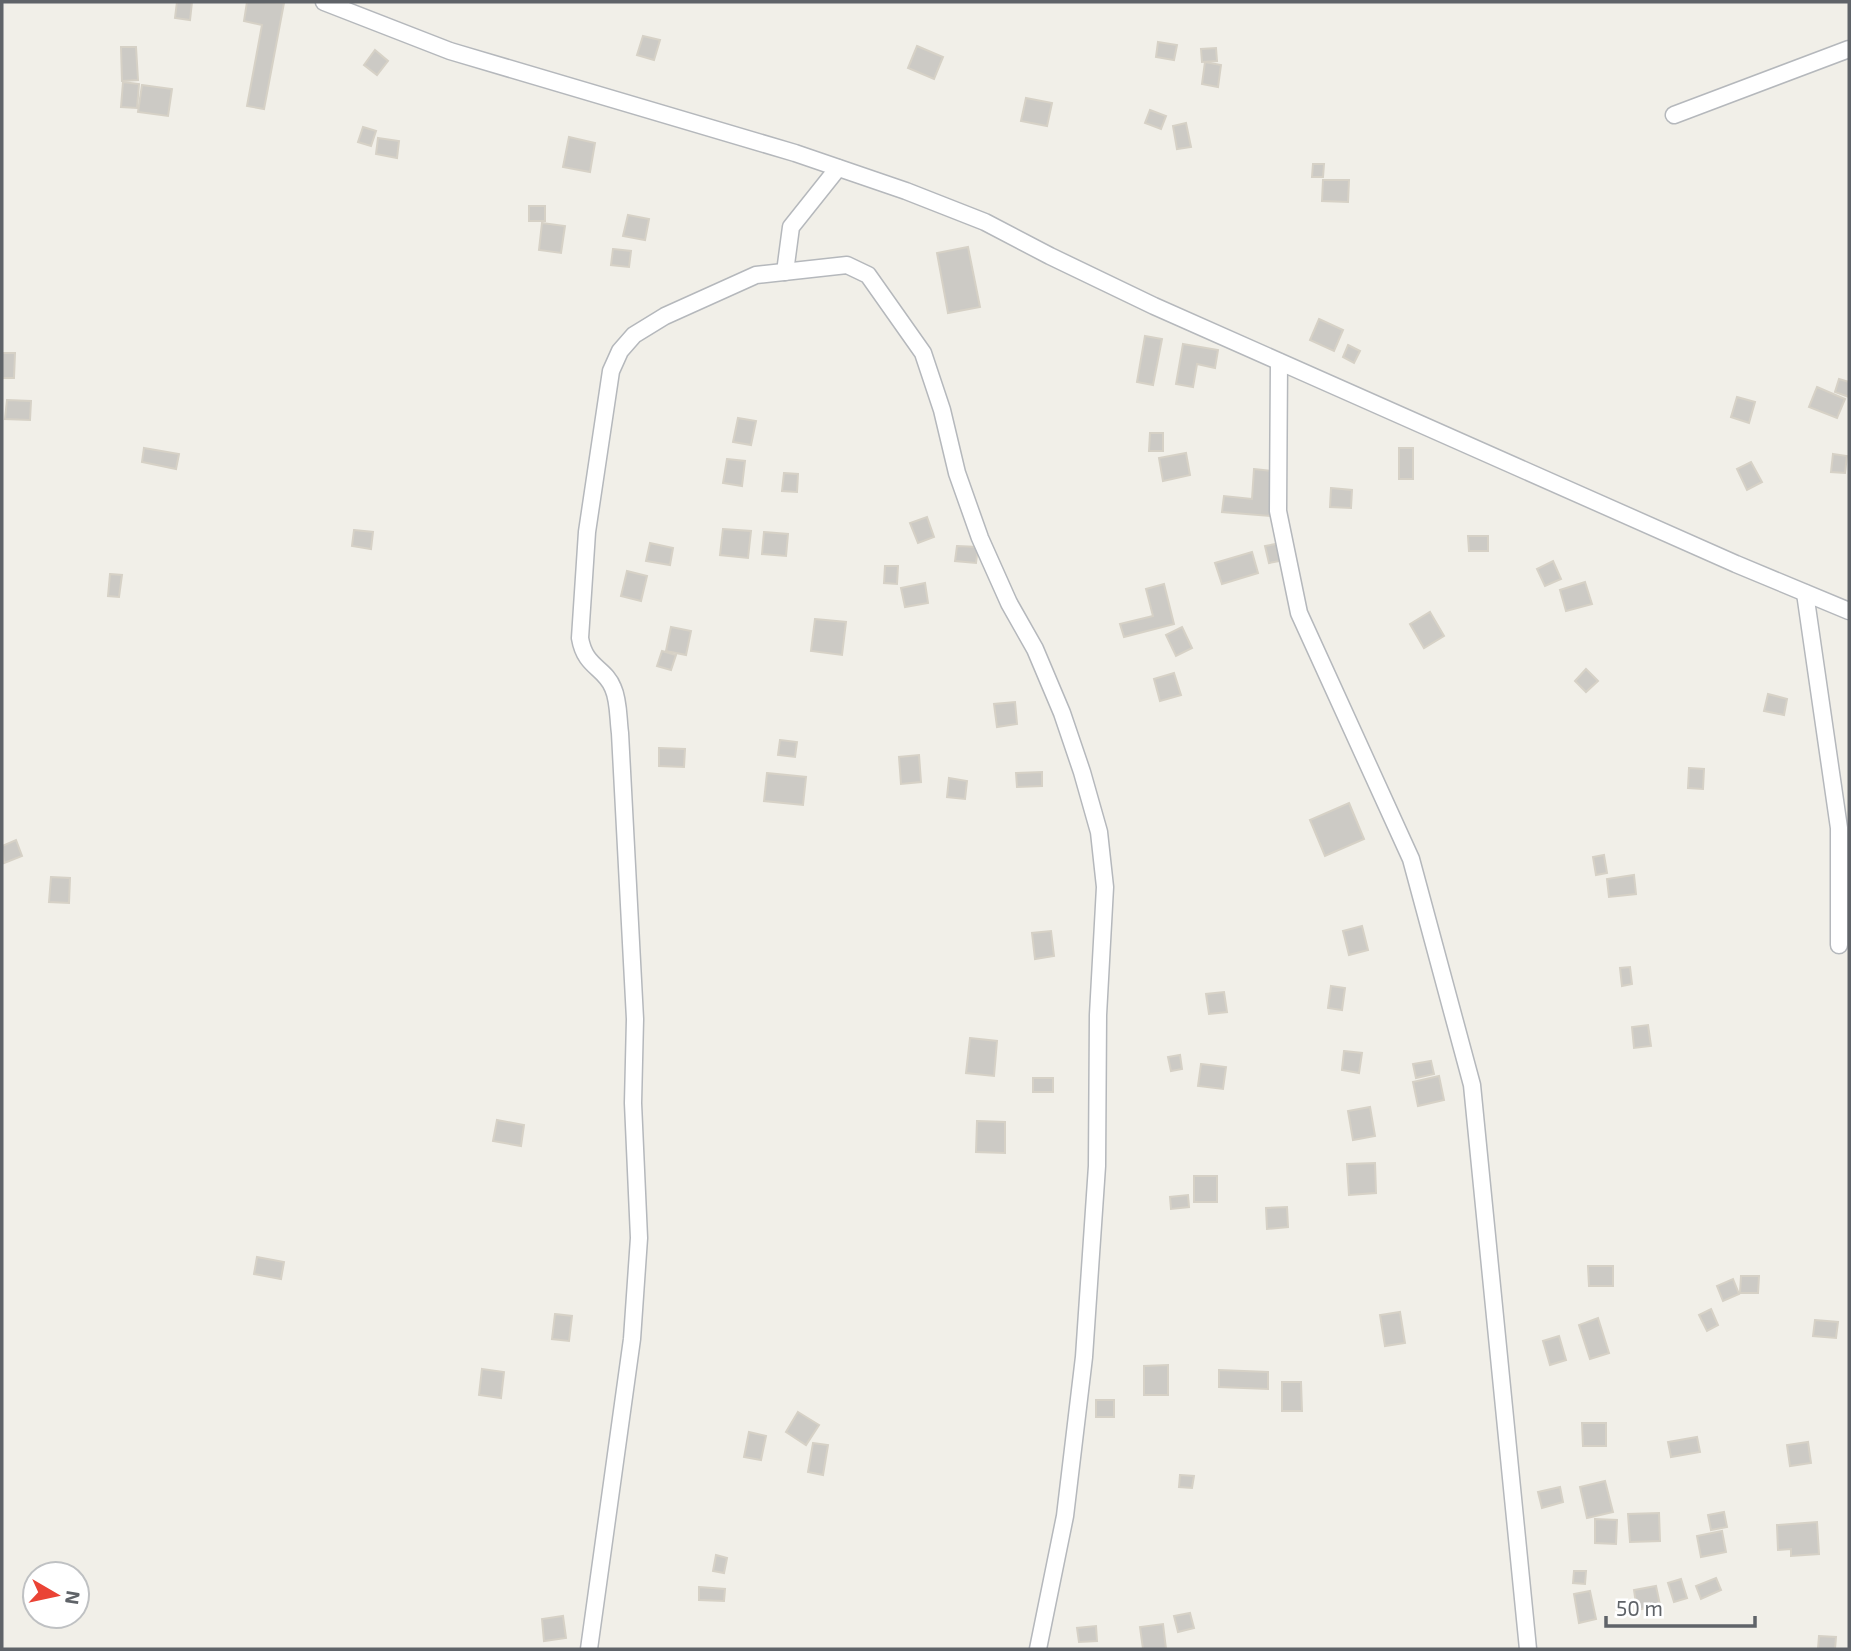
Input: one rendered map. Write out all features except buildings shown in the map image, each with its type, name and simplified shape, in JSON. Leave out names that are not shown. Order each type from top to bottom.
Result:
[{"type":"street","points":[[324,2],[450,51],[838,168],[985,222],[1154,306],[1736,564],[1849,611]]},
{"type":"street","points":[[1674,115],[1849,49]]},
{"type":"street","points":[[785,272],[791,227],[838,168]]},
{"type":"street","points":[[589,1649],[632,1339],[639,1238],[633,1103],[634,979],[620,733],[613,687],[582,651],[580,638],[587,533],[603,413],[611,371],[620,351],[634,335],[666,316],[756,275],[828,265],[847,265],[868,275],[923,353],[942,410],[957,473],[980,538],[1009,603],[1035,649],[1062,713],[1099,832],[1105,887],[1098,1015],[1097,1166],[1084,1357],[1065,1516],[1038,1649]]},
{"type":"street","points":[[1279,362],[1279,511],[1299,613],[1411,859],[1472,1085],[1528,1649]]},
{"type":"street","points":[[1805,593],[1839,828],[1839,945]]}]
